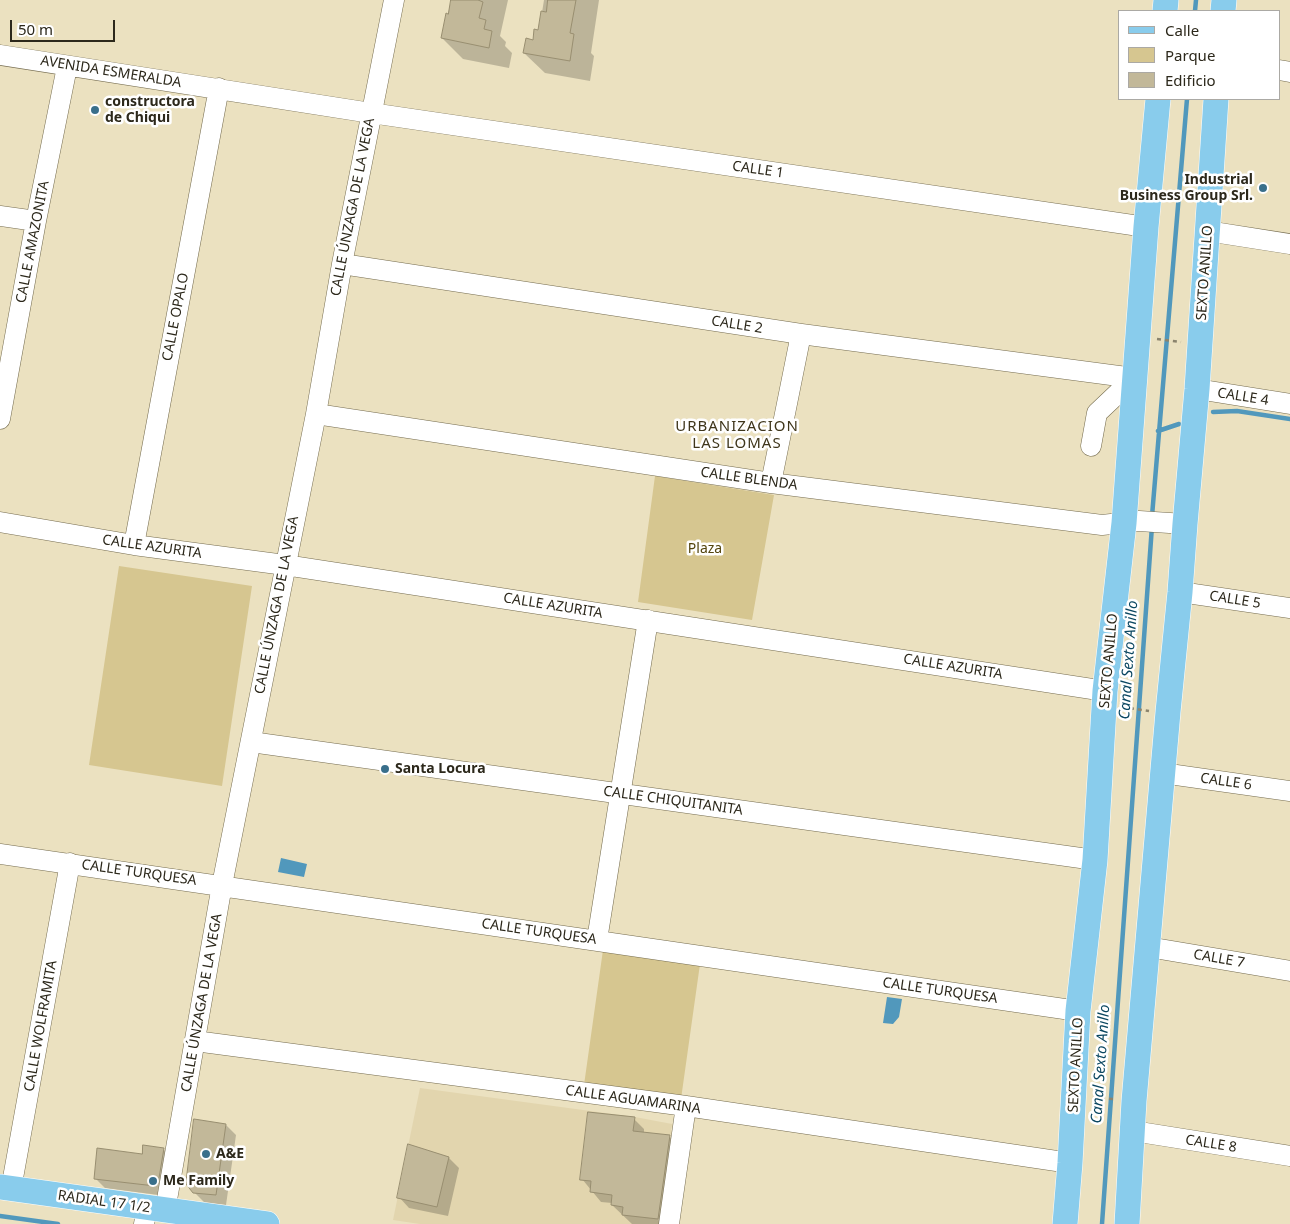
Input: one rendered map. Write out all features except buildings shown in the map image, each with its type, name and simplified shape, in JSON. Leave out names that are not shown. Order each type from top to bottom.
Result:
[{"type":"main road","name":"SEXTO ANILLO","points":[[1065,1224],[1078,1011],[1132,522],[1134,378],[1158,100]]},
{"type":"main road","name":"SEXTO ANILLO","points":[[1127,1224],[1134,1101],[1162,773],[1180,592],[1177,523],[1197,389],[1216,100]]},
{"type":"main road","name":"RADIAL 17 1/2","points":[[5,1188],[150,1216],[267,1224]]},
{"type":"street","name":"CALLE ÚNZAGA DE LA VEGA","points":[[150,1216],[195,1041],[222,885],[316,414],[342,264],[394,0]]},
{"type":"street","name":"AVENIDA ESMERALDA","points":[[0,55],[67,67],[219,88],[371,113]]},
{"type":"street","name":"CALLE AMAZONITA","points":[[0,419],[5,368],[67,67]]},
{"type":"street","name":"CALLE OPALO","points":[[134,546],[219,88]]},
{"type":"street","name":"CALLE 1","points":[[371,113],[1146,227]]},
{"type":"street","points":[[0,216],[36,221]]},
{"type":"street","points":[[1207,231],[1290,244]]},
{"type":"street","name":"CALLE 2","points":[[342,264],[801,334],[1134,378]]},
{"type":"street","points":[[771,483],[801,334]]},
{"type":"street","points":[[1091,446],[1096,413],[1134,378]]},
{"type":"street","name":"CALLE 4","points":[[1197,389],[1290,404]]},
{"type":"street","name":"CALLE BLENDA","points":[[316,414],[771,483],[1102,525],[1132,522],[1177,523]]},
{"type":"street","name":"CALLE AZURITA","points":[[0,522],[134,546],[285,566],[648,620],[1112,699]]},
{"type":"street","name":"CALLE 5","points":[[1180,592],[1290,608]]},
{"type":"street","points":[[597,940],[648,620]]},
{"type":"street","name":"CALLE CHIQUITANITA","points":[[251,742],[1095,860]]},
{"type":"street","name":"CALLE 6","points":[[1162,773],[1290,791]]},
{"type":"street","name":"CALLE TURQUESA","points":[[0,854],[1078,1011]]},
{"type":"street","name":"CALLE WOLFRAMITA","points":[[5,1188],[70,863]]},
{"type":"street","name":"CALLE 7","points":[[1148,947],[1290,971]]},
{"type":"street","name":"CALLE AGUAMARINA","points":[[195,1041],[686,1106],[1070,1163]]},
{"type":"street","points":[[668,1224],[686,1106]]},
{"type":"street","name":"CALLE 8","points":[[1132,1131],[1290,1156]]},
{"type":"path","points":[[1151,338],[1181,342]]},
{"type":"path","points":[[1112,699],[1152,711]]},
{"type":"path","points":[[1088,1097],[1115,1099]]},
{"type":"shaded area","points":[[420,1088],[635,1117],[672,1124],[660,1224],[420,1224],[393,1220]]},
{"type":"green space","name":"Plaza","points":[[655,476],[774,495],[752,620],[638,602]]},
{"type":"green space","points":[[119,566],[252,586],[222,786],[89,765]]},
{"type":"green space","points":[[603,950],[700,964],[681,1099],[584,1085]]},
{"type":"water","points":[[281,858],[307,864],[304,877],[278,872]]},
{"type":"water","points":[[887,997],[902,999],[899,1017],[893,1024],[883,1023]]},
{"type":"waterway","name":"Canal Sexto Anillo","points":[[1195,10],[1196,0]]},
{"type":"waterway","name":"Canal Sexto Anillo","points":[[1152,516],[1187,100]]},
{"type":"waterway","points":[[1213,412],[1237,411],[1290,419]]},
{"type":"waterway","points":[[1158,431],[1179,424]]},
{"type":"waterway","name":"Canal Sexto Anillo","points":[[1102,1224],[1152,526]]},
{"type":"waterway","points":[[0,1216],[58,1224]]},
{"type":"place","name":"constructora de Chiqui","points":[[95,110]]},
{"type":"place","name":"Industrial Business Group Srl.","points":[[1263,188]]},
{"type":"place","name":"Santa Locura","points":[[385,769]]},
{"type":"place","name":"A&E","points":[[206,1154]]},
{"type":"place","name":"Me Family","points":[[153,1181]]},
{"type":"district","name":"URBANIZACION LAS LOMAS","points":[[737,436]]}]
